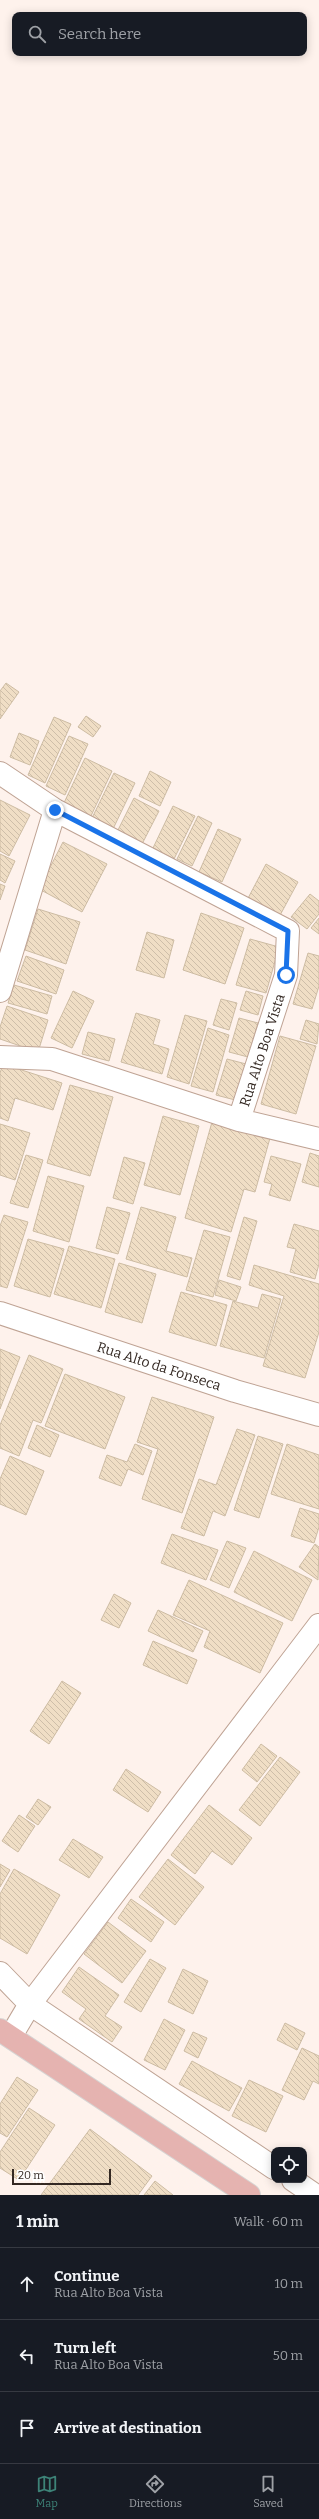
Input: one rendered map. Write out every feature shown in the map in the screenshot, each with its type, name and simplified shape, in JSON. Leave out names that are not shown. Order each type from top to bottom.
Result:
[{"type":"main road","points":[[6,2033],[249,2195]]},
{"type":"street","name":"Rua Alto Boa Vista","points":[[0,773],[55,810],[288,931],[286,975],[239,1120]]},
{"type":"street","points":[[0,991],[55,810]]},
{"type":"street","points":[[0,1057],[52,1059],[239,1120],[319,1139]]},
{"type":"street","name":"Rua Alto da Fonseca","points":[[0,1313],[235,1391],[319,1415]]},
{"type":"street","points":[[6,2033],[30,2004],[319,1625]]},
{"type":"street","points":[[0,1973],[30,2004],[271,2166]]},
{"type":"street","points":[[297,2183],[315,2195]]},
{"type":"building","points":[[6,683],[19,692],[0,719],[0,691]]},
{"type":"building","points":[[86,716],[101,726],[93,737],[78,727]]},
{"type":"building","points":[[54,717],[71,724],[45,783],[28,775]]},
{"type":"building","points":[[19,733],[39,741],[30,765],[10,757]]},
{"type":"building","points":[[69,736],[88,744],[65,795],[46,786]]},
{"type":"building","points":[[85,758],[112,771],[90,818],[63,805]]},
{"type":"building","points":[[150,771],[171,782],[160,806],[139,796]]},
{"type":"building","points":[[114,773],[135,783],[113,829],[92,818]]},
{"type":"building","points":[[134,798],[159,811],[141,846],[116,834]]},
{"type":"building","points":[[0,800],[30,815],[9,856],[0,851]]},
{"type":"building","points":[[173,806],[195,816],[174,859],[153,848]]},
{"type":"building","points":[[198,816],[212,823],[192,866],[177,859]]},
{"type":"building","points":[[218,829],[241,839],[222,882],[199,872]]},
{"type":"building","points":[[63,842],[107,864],[82,912],[39,889]]},
{"type":"building","points":[[0,854],[15,861],[5,883],[0,880]]},
{"type":"building","points":[[266,864],[298,882],[278,919],[246,902]]},
{"type":"building","points":[[0,884],[5,886],[0,900]]},
{"type":"building","points":[[310,894],[319,901],[319,914],[307,929],[291,917]]},
{"type":"building","points":[[38,909],[80,922],[66,964],[25,950]]},
{"type":"building","points":[[201,913],[244,928],[225,984],[183,970]]},
{"type":"building","points":[[319,918],[319,934],[311,928]]},
{"type":"building","points":[[147,932],[174,940],[164,978],[136,970]]},
{"type":"building","points":[[250,939],[279,947],[266,993],[236,985]]},
{"type":"building","points":[[308,953],[319,956],[319,986],[312,1009],[293,1004]]},
{"type":"building","points":[[26,956],[64,970],[56,994],[17,981]]},
{"type":"building","points":[[14,985],[52,996],[47,1014],[8,1003]]},
{"type":"building","points":[[73,991],[94,1001],[72,1048],[51,1038]]},
{"type":"building","points":[[246,991],[263,996],[258,1015],[240,1010]]},
{"type":"building","points":[[221,999],[237,1003],[229,1030],[213,1025]]},
{"type":"building","points":[[7,1006],[48,1020],[38,1052],[0,1039],[0,1027]]},
{"type":"building","points":[[136,1013],[160,1020],[153,1044],[169,1049],[162,1074],[121,1062]]},
{"type":"building","points":[[185,1015],[207,1021],[189,1084],[167,1077]]},
{"type":"building","points":[[239,1018],[258,1023],[248,1057],[229,1052]]},
{"type":"building","points":[[306,1020],[319,1024],[317,1044],[300,1039]]},
{"type":"building","points":[[208,1028],[229,1035],[213,1092],[191,1086]]},
{"type":"building","points":[[88,1032],[115,1039],[109,1061],[82,1054]]},
{"type":"building","points":[[280,1036],[316,1046],[296,1114],[261,1104]]},
{"type":"building","points":[[227,1059],[250,1065],[239,1101],[216,1095]]},
{"type":"building","points":[[3,1064],[62,1083],[53,1110],[15,1098],[8,1121],[0,1118],[0,1073]]},
{"type":"building","points":[[70,1085],[113,1097],[90,1176],[47,1163]]},
{"type":"building","points":[[163,1116],[199,1126],[180,1195],[144,1185]]},
{"type":"building","points":[[212,1122],[270,1138],[255,1192],[244,1189],[231,1232],[185,1218]]},
{"type":"building","points":[[0,1124],[30,1133],[15,1180],[0,1175]]},
{"type":"building","points":[[310,1153],[319,1156],[319,1187],[302,1182]]},
{"type":"building","points":[[26,1155],[43,1160],[28,1208],[10,1203]]},
{"type":"building","points":[[271,1156],[301,1164],[290,1201],[269,1195],[272,1184],[264,1182]]},
{"type":"building","points":[[124,1157],[145,1163],[133,1204],[113,1198]]},
{"type":"building","points":[[48,1176],[84,1186],[69,1242],[33,1231]]},
{"type":"building","points":[[107,1207],[130,1213],[118,1254],[96,1248]]},
{"type":"building","points":[[141,1207],[176,1217],[166,1251],[192,1258],[187,1277],[126,1259]]},
{"type":"building","points":[[4,1215],[28,1222],[7,1288],[0,1286],[0,1226]]},
{"type":"building","points":[[244,1217],[257,1221],[240,1280],[227,1276]]},
{"type":"building","points":[[294,1224],[319,1231],[319,1264],[315,1279],[290,1272],[296,1249],[287,1247]]},
{"type":"building","points":[[204,1230],[230,1237],[213,1297],[186,1290]]},
{"type":"building","points":[[28,1239],[64,1249],[50,1297],[14,1286]]},
{"type":"building","points":[[69,1246],[115,1259],[101,1308],[54,1294]]},
{"type":"building","points":[[119,1263],[156,1274],[142,1323],[105,1312]]},
{"type":"building","points":[[254,1265],[319,1284],[319,1332],[305,1378],[263,1366],[284,1296],[249,1285]]},
{"type":"building","points":[[219,1280],[241,1287],[236,1301],[215,1295]]},
{"type":"building","points":[[181,1292],[227,1305],[216,1346],[169,1332]]},
{"type":"building","points":[[262,1294],[281,1299],[264,1358],[220,1346],[233,1301],[258,1308]]},
{"type":"building","points":[[0,1349],[20,1357],[0,1409]]},
{"type":"building","points":[[29,1355],[63,1369],[41,1423],[33,1420],[19,1456],[0,1448],[0,1425]]},
{"type":"building","points":[[65,1374],[125,1397],[105,1449],[45,1426]]},
{"type":"building","points":[[152,1397],[214,1417],[182,1513],[142,1499],[158,1449],[137,1442]]},
{"type":"building","points":[[37,1425],[59,1435],[50,1457],[28,1448]]},
{"type":"building","points":[[237,1429],[255,1435],[225,1516],[213,1511],[204,1536],[181,1528],[199,1479],[216,1485]]},
{"type":"building","points":[[258,1436],[283,1444],[259,1518],[234,1510]]},
{"type":"building","points":[[135,1444],[152,1451],[143,1475],[128,1469],[121,1486],[99,1478],[107,1455],[127,1462]]},
{"type":"building","points":[[287,1444],[319,1455],[319,1509],[271,1494]]},
{"type":"building","points":[[10,1456],[44,1471],[26,1515],[0,1504],[0,1479]]},
{"type":"building","points":[[300,1508],[319,1514],[319,1527],[314,1543],[291,1536]]},
{"type":"building","points":[[172,1534],[218,1550],[206,1580],[161,1563]]},
{"type":"building","points":[[227,1541],[246,1548],[229,1588],[210,1580]]},
{"type":"building","points":[[315,1544],[319,1547],[318,1580],[299,1567]]},
{"type":"building","points":[[254,1551],[312,1580],[292,1621],[234,1592]]},
{"type":"building","points":[[189,1580],[283,1623],[260,1673],[204,1647],[210,1631],[173,1615]]},
{"type":"building","points":[[114,1594],[131,1603],[119,1628],[101,1620]]},
{"type":"building","points":[[158,1610],[203,1631],[193,1652],[148,1631]]},
{"type":"building","points":[[153,1641],[197,1660],[187,1684],[143,1665]]},
{"type":"building","points":[[62,1681],[81,1693],[49,1744],[30,1731]]},
{"type":"building","points":[[261,1744],[277,1756],[257,1782],[242,1770]]},
{"type":"building","points":[[280,1757],[300,1772],[260,1826],[239,1810]]},
{"type":"building","points":[[126,1769],[161,1792],[148,1812],[113,1790]]},
{"type":"building","points":[[38,1799],[51,1807],[38,1825],[26,1817]]},
{"type":"building","points":[[209,1805],[252,1838],[232,1865],[212,1851],[195,1874],[171,1855]]},
{"type":"building","points":[[19,1815],[35,1826],[18,1852],[2,1841]]},
{"type":"building","points":[[73,1839],[103,1857],[89,1878],[59,1860]]},
{"type":"building","points":[[168,1859],[204,1887],[175,1925],[139,1897]]},
{"type":"building","points":[[0,1864],[10,1870],[0,1887]]},
{"type":"building","points":[[14,1869],[60,1895],[27,1954],[0,1938],[0,1894]]},
{"type":"building","points":[[131,1899],[164,1922],[151,1942],[118,1918]]},
{"type":"building","points":[[108,1922],[146,1951],[122,1983],[84,1954]]},
{"type":"building","points":[[150,1959],[166,1968],[141,2012],[124,2002]]},
{"type":"building","points":[[79,1967],[119,1995],[105,2016],[122,2027],[112,2042],[79,2019],[86,2009],[62,1992]]},
{"type":"building","points":[[183,1969],[208,1981],[193,2014],[168,2002]]},
{"type":"building","points":[[164,2019],[185,2030],[165,2070],[144,2060]]},
{"type":"building","points":[[285,2023],[305,2033],[297,2050],[277,2040]]},
{"type":"building","points":[[193,2032],[207,2038],[198,2058],[184,2051]]},
{"type":"building","points":[[302,2048],[319,2056],[319,2084],[313,2081],[304,2100],[282,2090]]},
{"type":"building","points":[[192,2061],[242,2088],[229,2111],[179,2084]]},
{"type":"building","points":[[17,2077],[38,2090],[7,2137],[0,2133],[0,2104]]},
{"type":"building","points":[[249,2080],[283,2096],[266,2132],[232,2116]]},
{"type":"building","points":[[29,2108],[55,2125],[19,2180],[0,2168],[0,2152]]},
{"type":"building","points":[[90,2129],[152,2176],[138,2195],[41,2195]]},
{"type":"building","points":[[155,2181],[173,2195],[144,2195]]},
{"type":"route","points":[[55,810],[288,931],[286,975]]}]
